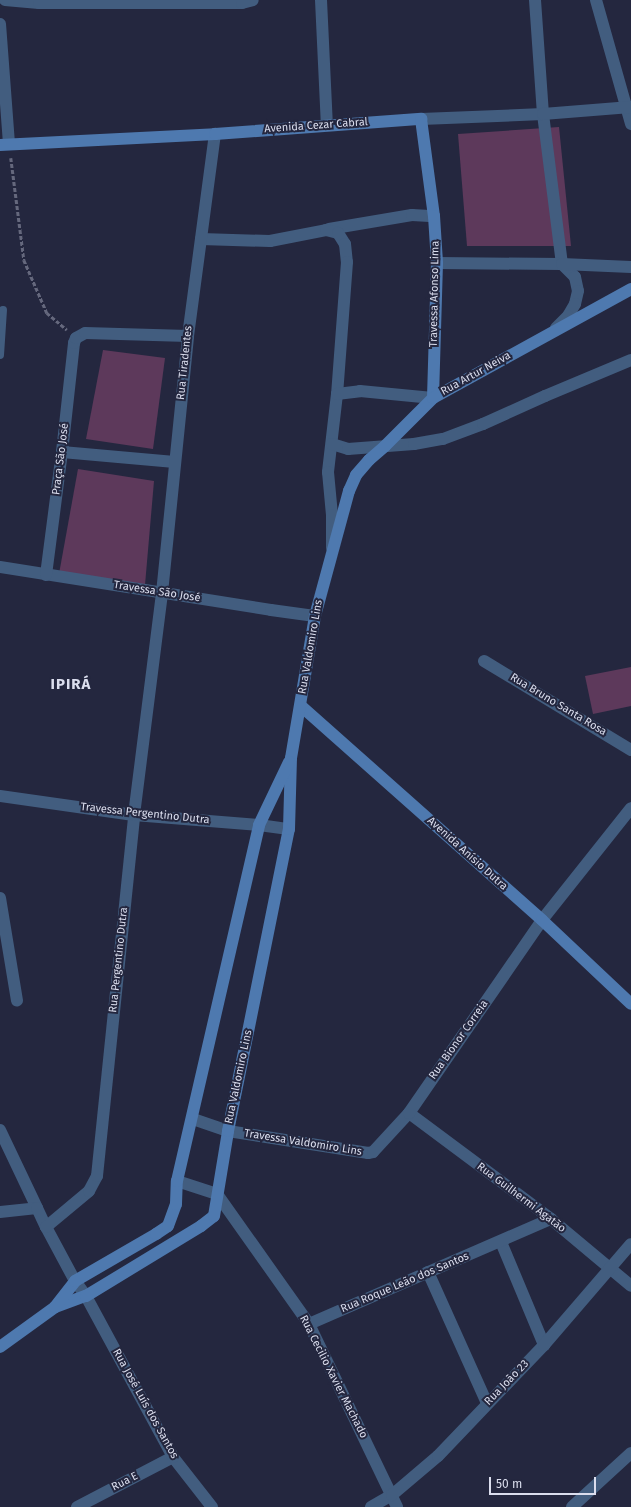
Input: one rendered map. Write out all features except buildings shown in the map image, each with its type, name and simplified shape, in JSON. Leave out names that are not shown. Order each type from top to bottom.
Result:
[{"type":"main road","name":"Avenida Cezar Cabral","points":[[5,144],[215,134],[421,119]]},
{"type":"main road","name":"Travessa Afonso Lima","points":[[421,119],[434,216],[437,263],[433,398]]},
{"type":"main road","name":"Rua Artur Neiva","points":[[349,491],[356,475],[369,460],[433,398],[552,332],[600,308],[631,289]]},
{"type":"main road","name":"Rua Valdomiro Lins","points":[[55,1307],[86,1296],[201,1226],[214,1216],[228,1131],[290,829],[291,758],[315,616],[349,491]]},
{"type":"main road","name":"Avenida Anísio Dutra","points":[[301,706],[542,920],[631,1004]]},
{"type":"main road","name":"Rua Valdomiro Lins","points":[[0,1347],[55,1307],[75,1281],[168,1226],[176,1204],[177,1181],[193,1119],[259,825],[291,758]]},
{"type":"street","points":[[5,0],[39,3],[142,1],[242,3],[253,0]]},
{"type":"street","points":[[321,0],[327,125]]},
{"type":"street","points":[[535,0],[543,114],[562,264],[575,277],[578,291],[575,304],[568,316],[552,332]]},
{"type":"street","points":[[596,0],[613,66],[629,107],[631,124]]},
{"type":"street","points":[[0,24],[5,144]]},
{"type":"street","name":"Avenida Cezar Cabral","points":[[421,119],[543,114],[629,107]]},
{"type":"street","name":"Rua Tiradentes","points":[[162,593],[188,336],[215,134]]},
{"type":"street","points":[[201,239],[270,241],[412,214],[434,216]]},
{"type":"street","points":[[326,230],[338,233],[342,238],[345,244],[347,262],[337,394],[328,472],[332,515],[332,555]]},
{"type":"street","points":[[437,263],[562,264],[631,267]]},
{"type":"street","points":[[75,340],[85,333],[188,336]]},
{"type":"street","name":"Praça São José","points":[[46,575],[75,340]]},
{"type":"street","points":[[332,444],[348,449],[414,444],[443,440],[631,360]]},
{"type":"street","points":[[337,394],[360,391],[433,398]]},
{"type":"street","points":[[62,452],[175,462]]},
{"type":"street","name":"Travessa São José","points":[[0,567],[315,616]]},
{"type":"street","name":"Rua Pergentino Dutra","points":[[46,1226],[89,1191],[97,1176],[134,815],[162,593]]},
{"type":"street","name":"Rua Bruno Santa Rosa","points":[[484,661],[631,750]]},
{"type":"street","name":"Travessa Pergentino Dutra","points":[[0,796],[134,815],[259,825],[290,829]]},
{"type":"street","name":"Rua Bionor Correia","points":[[368,1153],[373,1152],[409,1113],[542,920],[631,808]]},
{"type":"street","points":[[0,900],[17,1001]]},
{"type":"street","name":"Rua Guilhermi Agatão","points":[[409,1113],[551,1220],[631,1286]]},
{"type":"street","name":"Travessa Valdomiro Lins","points":[[193,1119],[228,1131],[368,1153]]},
{"type":"street","points":[[0,1130],[46,1226],[75,1281],[86,1296]]},
{"type":"street","points":[[177,1181],[218,1194]]},
{"type":"street","name":"Rua Cecilio Xavier Machado","points":[[218,1194],[309,1324],[397,1507]]},
{"type":"street","points":[[0,1212],[37,1208]]},
{"type":"street","name":"Rua Roque Leão dos Santos","points":[[309,1324],[551,1220]]},
{"type":"street","points":[[501,1242],[544,1346]]},
{"type":"street","name":"Rua João 23","points":[[371,1507],[392,1495],[438,1456],[487,1403],[544,1346],[631,1244]]},
{"type":"street","points":[[428,1272],[487,1403]]},
{"type":"street","name":"Rua José Luís dos Santos","points":[[86,1296],[174,1457],[212,1507]]},
{"type":"street","points":[[572,1507],[631,1453]]},
{"type":"street","name":"Rua E","points":[[77,1507],[174,1457]]},
{"type":"lane","points":[[0,355],[3,310]]},
{"type":"path","points":[[5,144],[24,260],[47,313],[75,340]]},
{"type":"shaded area","points":[[559,127],[571,246],[467,246],[458,134]]},
{"type":"shaded area","points":[[103,350],[165,358],[153,449],[86,439]]},
{"type":"shaded area","points":[[78,469],[154,481],[145,585],[59,574]]},
{"type":"shaded area","points":[[631,667],[631,706],[593,714],[585,676]]},
{"type":"district","name":"IPIRÁ","points":[[71,685]]}]
